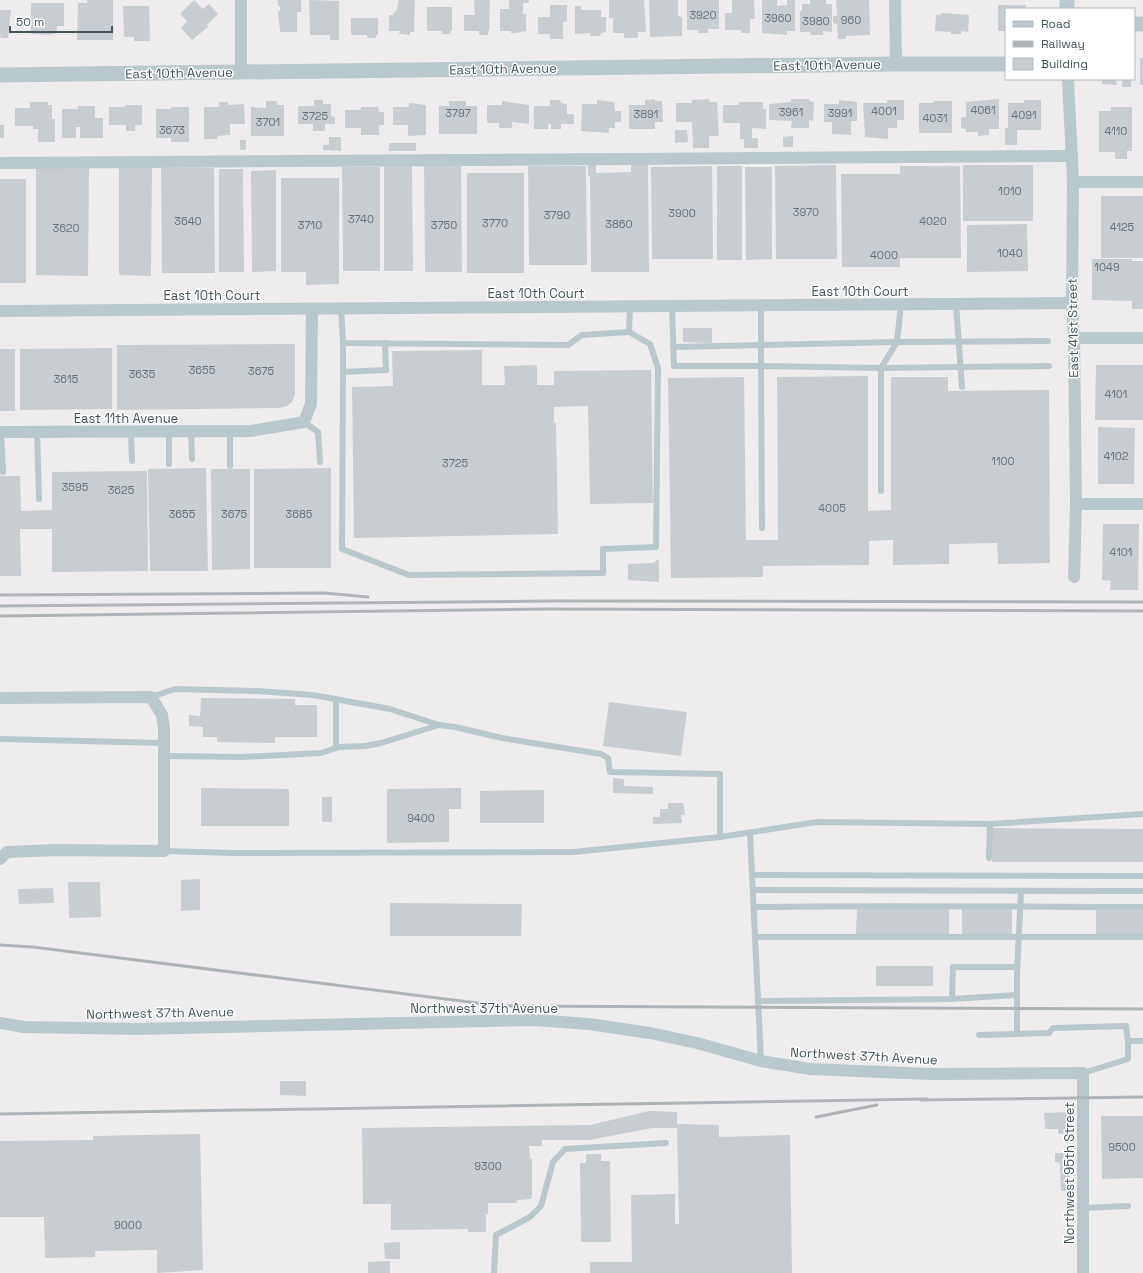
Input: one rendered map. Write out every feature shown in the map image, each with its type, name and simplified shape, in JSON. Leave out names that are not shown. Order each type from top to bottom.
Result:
[{"type":"street","points":[[241,0],[241,72]]},
{"type":"street","points":[[895,0],[896,64]]},
{"type":"street","name":"East 10th Avenue","points":[[0,74],[1005,64]]},
{"type":"street","name":"East 41st Street","points":[[1068,80],[1073,182],[1072,303],[1074,338],[1076,504],[1074,578]]},
{"type":"street","points":[[0,163],[1072,156]]},
{"type":"street","points":[[1073,182],[1143,182]]},
{"type":"street","name":"East 10th Court","points":[[0,311],[1072,303]]},
{"type":"street","points":[[304,422],[311,404],[312,309]]},
{"type":"street","points":[[1074,338],[1143,338]]},
{"type":"street","name":"East 11th Avenue","points":[[1,432],[251,431],[304,422]]},
{"type":"street","points":[[1076,504],[1143,504]]},
{"type":"street","points":[[0,698],[150,697],[162,715],[164,742],[164,851],[62,850],[2,855]]},
{"type":"street","name":"Northwest 37th Avenue","points":[[0,1023],[24,1027],[138,1029],[477,1020],[549,1020],[596,1025],[664,1036],[710,1046],[761,1061],[810,1069],[886,1073],[1083,1073]]},
{"type":"street","name":"Northwest 95th Street","points":[[1083,1073],[1083,1273]]},
{"type":"lane","points":[[881,491],[881,368],[897,342],[901,304]]},
{"type":"lane","points":[[956,304],[958,341],[962,366],[962,387]]},
{"type":"lane","points":[[629,332],[630,306]]},
{"type":"lane","points":[[672,306],[674,366],[881,368],[1048,366]]},
{"type":"lane","points":[[761,306],[762,528]]},
{"type":"lane","points":[[341,308],[343,343],[342,549],[408,576],[603,573],[603,549],[656,547],[658,368],[650,344],[629,332],[582,335],[568,345],[343,343]]},
{"type":"lane","points":[[673,347],[958,341],[1048,341]]},
{"type":"lane","points":[[343,372],[386,370],[385,343]]},
{"type":"lane","points":[[304,422],[318,432],[320,462]]},
{"type":"lane","points":[[131,431],[132,461]]},
{"type":"lane","points":[[169,431],[169,464]]},
{"type":"lane","points":[[191,431],[192,459]]},
{"type":"lane","points":[[230,431],[230,466]]},
{"type":"lane","points":[[1,432],[3,472]]},
{"type":"lane","points":[[37,432],[39,499]]},
{"type":"lane","points":[[150,697],[175,690],[286,692],[390,709],[439,725],[455,726],[513,741],[601,754],[608,758],[610,772],[720,774],[720,837]]},
{"type":"lane","points":[[336,699],[336,748]]},
{"type":"lane","points":[[164,756],[243,757],[315,754],[336,748],[376,744],[439,725]]},
{"type":"lane","points":[[0,739],[164,742]]},
{"type":"lane","points":[[164,851],[232,853],[568,852],[643,846],[720,837],[817,822],[990,824],[1143,814]]},
{"type":"lane","points":[[990,824],[990,858]]},
{"type":"lane","points":[[750,833],[761,1061]]},
{"type":"lane","points":[[752,875],[1143,876]]},
{"type":"lane","points":[[753,890],[1143,891]]},
{"type":"lane","points":[[1017,1034],[1016,995],[1021,891]]},
{"type":"lane","points":[[754,907],[958,905],[1021,907],[1143,907]]},
{"type":"lane","points":[[755,937],[1143,937]]},
{"type":"lane","points":[[952,999],[953,967],[1017,967]]},
{"type":"lane","points":[[758,1001],[952,999],[1016,995]]},
{"type":"lane","points":[[979,1035],[1049,1033],[1053,1028],[1126,1026],[1128,1059],[1083,1073]]},
{"type":"lane","points":[[1128,1041],[1143,1041]]},
{"type":"lane","points":[[494,1273],[496,1235],[530,1217],[541,1206],[553,1162],[564,1149],[666,1143]]},
{"type":"lane","points":[[1083,1208],[1128,1206]]},
{"type":"building","points":[[87,0],[113,0],[113,40],[77,40],[78,3],[87,3]]},
{"type":"building","points":[[194,0],[203,9],[209,4],[218,14],[207,25],[208,27],[192,40],[181,28],[187,21],[180,14]]},
{"type":"building","points":[[278,0],[301,0],[301,12],[297,12],[297,32],[280,32],[278,11],[280,11],[280,6],[278,6]]},
{"type":"building","points":[[309,0],[339,1],[339,40],[330,40],[330,35],[310,35]]},
{"type":"building","points":[[415,0],[414,32],[410,32],[410,35],[399,34],[400,31],[389,31],[389,15],[393,15],[397,9],[398,1]]},
{"type":"building","points":[[474,0],[490,0],[488,35],[479,35],[479,31],[464,31],[464,15],[475,15]]},
{"type":"building","points":[[509,0],[529,0],[529,3],[523,3],[523,14],[526,14],[526,31],[511,33],[511,31],[500,31],[500,9],[509,9]]},
{"type":"building","points":[[609,0],[644,0],[646,32],[638,32],[638,38],[624,38],[624,33],[613,33],[613,18],[609,18]]},
{"type":"building","points":[[649,0],[678,0],[678,16],[682,17],[682,36],[650,37]]},
{"type":"building","points":[[687,0],[719,0],[719,29],[708,29],[708,33],[698,33],[698,30],[687,30]]},
{"type":"building","points":[[732,0],[754,0],[755,19],[750,19],[750,33],[741,33],[741,30],[725,30],[725,13],[732,13]]},
{"type":"building","points":[[762,0],[777,0],[777,6],[787,5],[787,0],[795,0],[795,31],[787,31],[787,35],[762,33]]},
{"type":"building","points":[[810,0],[826,0],[826,4],[832,4],[832,32],[823,31],[823,35],[811,35],[810,32],[800,32],[800,11],[802,11],[802,4],[810,4]]},
{"type":"building","points":[[836,0],[869,0],[870,35],[846,36],[846,39],[838,39],[837,24],[833,23],[833,16],[837,16]]},
{"type":"building","points":[[31,3],[64,3],[64,26],[57,26],[56,34],[31,34]]},
{"type":"building","points":[[550,5],[567,5],[567,22],[563,22],[563,39],[550,39],[550,34],[538,34],[538,17],[550,17]]},
{"type":"building","points":[[998,5],[1026,5],[1026,8],[1005,8],[1005,31],[998,31]]},
{"type":"building","points":[[123,6],[149,6],[150,41],[134,41],[134,37],[124,37]]},
{"type":"building","points":[[575,6],[581,6],[581,10],[601,10],[601,17],[606,17],[606,32],[601,33],[600,36],[590,36],[590,33],[575,34]]},
{"type":"building","points":[[427,7],[452,7],[452,31],[450,31],[450,34],[442,34],[442,31],[427,31]]},
{"type":"building","points":[[0,10],[11,10],[8,38],[1,38],[0,35]]},
{"type":"building","points":[[941,13],[969,15],[968,32],[961,31],[961,34],[951,34],[951,32],[935,31],[936,15],[941,15]]},
{"type":"building","points":[[351,18],[378,18],[378,35],[376,35],[376,38],[367,38],[367,35],[351,35]]},
{"type":"building","points":[[1140,58],[1143,58],[1143,85],[1140,85]]},
{"type":"building","points":[[1102,80],[1116,80],[1117,85],[1102,84]]},
{"type":"building","points":[[1122,80],[1131,80],[1131,87],[1122,87]]},
{"type":"building","points":[[655,99],[655,101],[662,101],[663,122],[655,122],[655,129],[629,129],[629,105],[645,105],[645,100]]},
{"type":"building","points":[[709,99],[709,102],[717,102],[719,136],[709,136],[709,148],[693,148],[692,122],[676,122],[676,103],[692,103],[692,100]]},
{"type":"building","points":[[791,99],[809,99],[809,101],[814,102],[813,121],[809,120],[809,128],[791,128],[792,121],[769,120],[769,104],[791,102]]},
{"type":"building","points":[[999,99],[999,129],[989,129],[989,135],[978,136],[978,132],[966,132],[966,129],[961,128],[961,118],[966,117],[966,102]]},
{"type":"building","points":[[314,100],[323,100],[323,104],[331,104],[331,116],[335,117],[335,124],[325,124],[325,131],[313,131],[313,124],[298,124],[298,106],[314,106]]},
{"type":"building","points":[[550,100],[560,100],[561,103],[567,104],[567,114],[574,114],[574,124],[561,124],[561,129],[551,129],[551,124],[548,124],[548,129],[534,129],[534,106],[550,106]]},
{"type":"building","points":[[597,100],[614,102],[615,111],[621,111],[621,122],[615,122],[615,128],[609,128],[609,133],[581,131],[582,104],[597,104]]},
{"type":"building","points":[[839,100],[857,102],[857,121],[851,121],[851,135],[832,134],[832,122],[824,122],[824,104],[839,104]]},
{"type":"building","points":[[887,100],[904,100],[904,120],[897,120],[897,128],[888,128],[888,139],[865,137],[863,103],[887,103]]},
{"type":"building","points":[[1024,100],[1041,100],[1041,130],[1017,130],[1017,145],[1005,145],[1005,128],[1008,128],[1008,103],[1024,103]]},
{"type":"building","points":[[266,101],[277,101],[277,105],[284,105],[284,136],[251,136],[251,107],[266,108]]},
{"type":"building","points":[[449,101],[466,101],[466,106],[477,106],[477,134],[439,134],[439,106],[449,106]]},
{"type":"building","points":[[502,101],[529,105],[529,124],[512,122],[512,128],[499,128],[499,123],[487,123],[487,105],[502,105]]},
{"type":"building","points":[[934,101],[952,101],[952,133],[919,133],[919,103],[934,103]]},
{"type":"building","points":[[30,102],[48,102],[48,105],[52,105],[52,119],[55,119],[55,142],[38,142],[38,129],[33,129],[33,126],[15,126],[15,108],[30,108]]},
{"type":"building","points":[[219,102],[228,102],[228,105],[244,104],[245,124],[230,124],[230,135],[217,136],[218,139],[204,139],[204,107],[219,107]]},
{"type":"building","points":[[739,102],[763,102],[763,109],[766,109],[766,129],[752,128],[752,138],[758,138],[758,148],[744,148],[744,139],[740,139],[740,123],[723,123],[723,105],[739,105]]},
{"type":"building","points":[[409,103],[426,105],[426,135],[408,136],[408,125],[393,125],[393,107],[409,107]]},
{"type":"building","points":[[125,105],[142,105],[142,125],[135,125],[135,131],[126,131],[126,125],[109,125],[109,107],[125,107]]},
{"type":"building","points":[[78,106],[95,106],[95,118],[103,118],[103,138],[80,138],[80,127],[76,127],[76,138],[62,138],[62,109],[78,109]]},
{"type":"building","points":[[171,107],[189,107],[189,142],[171,142],[171,138],[156,138],[156,109],[171,109]]},
{"type":"building","points":[[361,107],[378,107],[379,112],[384,112],[384,125],[379,125],[379,135],[361,135],[361,128],[345,128],[345,110],[361,110]]},
{"type":"building","points":[[1111,107],[1132,107],[1132,151],[1127,151],[1127,159],[1115,159],[1115,152],[1099,152],[1099,111],[1111,111]]},
{"type":"building","points":[[0,125],[4,125],[4,138],[0,138]]},
{"type":"building","points":[[675,130],[687,130],[688,142],[675,143]]},
{"type":"building","points":[[793,136],[793,147],[783,147],[783,137]]},
{"type":"building","points":[[329,137],[341,137],[341,151],[323,150],[323,145],[329,145]]},
{"type":"building","points":[[240,140],[246,140],[246,150],[240,150]]},
{"type":"building","points":[[389,143],[416,143],[416,151],[389,151]]},
{"type":"building","points":[[424,164],[461,164],[462,272],[425,272]]},
{"type":"building","points":[[588,164],[596,164],[596,173],[631,172],[631,164],[648,164],[649,272],[591,272],[590,176],[588,176]]},
{"type":"building","points":[[836,165],[837,259],[776,259],[775,166]]},
{"type":"building","points":[[963,165],[1033,165],[1033,221],[963,221]]},
{"type":"building","points":[[384,166],[412,166],[413,271],[384,271]]},
{"type":"building","points":[[528,166],[586,166],[587,265],[529,265]]},
{"type":"building","points":[[712,166],[713,259],[652,259],[651,167]]},
{"type":"building","points":[[717,166],[742,166],[742,260],[717,260]]},
{"type":"building","points":[[900,166],[960,166],[961,258],[900,258],[900,267],[842,267],[841,174],[900,174]]},
{"type":"building","points":[[36,167],[89,167],[88,276],[36,275]]},
{"type":"building","points":[[342,167],[380,167],[380,271],[343,271]]},
{"type":"building","points":[[745,167],[772,167],[772,259],[746,260]]},
{"type":"building","points":[[119,168],[152,168],[151,276],[119,275]]},
{"type":"building","points":[[161,168],[214,168],[215,273],[162,273]]},
{"type":"building","points":[[219,169],[243,169],[244,272],[219,272]]},
{"type":"building","points":[[276,170],[276,271],[252,272],[251,171]]},
{"type":"building","points":[[467,173],[524,173],[524,273],[467,273]]},
{"type":"building","points":[[281,178],[339,178],[339,284],[306,285],[306,272],[281,272]]},
{"type":"building","points":[[0,179],[26,179],[26,283],[0,283]]},
{"type":"building","points":[[1101,196],[1143,196],[1143,258],[1101,258]]},
{"type":"building","points":[[1027,224],[1028,271],[967,272],[967,225]]},
{"type":"building","points":[[1092,259],[1132,259],[1132,261],[1143,261],[1143,309],[1132,309],[1132,301],[1092,300]]},
{"type":"building","points":[[683,328],[712,328],[712,343],[683,342]]},
{"type":"building","points":[[295,344],[295,395],[292,402],[287,406],[279,408],[117,410],[117,345]]},
{"type":"building","points":[[112,348],[112,409],[20,410],[20,349]]},
{"type":"building","points":[[0,349],[15,349],[15,411],[0,411]]},
{"type":"building","points":[[482,350],[482,385],[505,385],[504,366],[537,365],[537,385],[554,385],[554,371],[651,370],[653,503],[590,504],[588,406],[554,407],[554,423],[556,423],[558,534],[354,538],[352,387],[393,386],[392,351]]},
{"type":"building","points":[[1096,365],[1143,365],[1143,420],[1095,420]]},
{"type":"building","points":[[868,376],[868,511],[891,510],[891,377],[948,377],[948,391],[1049,390],[1050,563],[998,564],[997,543],[949,544],[949,564],[893,565],[893,540],[869,541],[869,565],[763,566],[763,577],[671,578],[668,378],[744,377],[746,540],[778,540],[777,377]]},
{"type":"building","points":[[1098,427],[1135,428],[1134,484],[1098,484]]},
{"type":"building","points":[[206,468],[208,571],[150,571],[148,469]]},
{"type":"building","points":[[331,468],[331,568],[254,568],[254,469]]},
{"type":"building","points":[[211,469],[250,469],[250,569],[212,570]]},
{"type":"building","points":[[147,471],[148,571],[52,572],[52,529],[20,529],[21,576],[0,576],[0,476],[20,476],[21,511],[52,510],[52,472]]},
{"type":"building","points":[[1103,524],[1139,524],[1138,590],[1110,590],[1111,581],[1102,580]]},
{"type":"building","points":[[659,559],[659,582],[628,580],[628,564],[653,563]]},
{"type":"building","points":[[201,698],[295,699],[295,705],[317,705],[317,737],[275,737],[275,743],[217,742],[217,737],[203,737],[203,727],[189,726],[189,715],[200,716]]},
{"type":"building","points":[[609,702],[687,712],[681,756],[603,746]]},
{"type":"building","points":[[613,778],[624,779],[624,786],[653,787],[653,794],[613,793]]},
{"type":"building","points":[[201,788],[289,789],[289,826],[201,826]]},
{"type":"building","points":[[461,788],[461,809],[449,809],[449,842],[387,843],[387,789]]},
{"type":"building","points":[[544,790],[544,823],[480,823],[480,791]]},
{"type":"building","points":[[322,797],[332,797],[332,822],[322,822]]},
{"type":"building","points":[[668,803],[683,803],[685,815],[681,815],[682,823],[653,824],[653,817],[660,817],[660,809],[668,809]]},
{"type":"building","points":[[992,828],[1143,829],[1143,862],[992,862]]},
{"type":"building","points":[[200,879],[200,910],[181,911],[181,880]]},
{"type":"building","points":[[68,882],[100,882],[101,917],[69,918]]},
{"type":"building","points":[[53,888],[54,903],[19,904],[18,889]]},
{"type":"building","points":[[390,903],[522,904],[521,936],[390,936]]},
{"type":"building","points":[[857,907],[949,908],[949,936],[856,934]]},
{"type":"building","points":[[962,909],[1012,909],[1012,935],[962,935]]},
{"type":"building","points":[[1096,910],[1143,910],[1143,936],[1096,935]]},
{"type":"building","points":[[876,966],[933,966],[933,986],[876,986]]},
{"type":"building","points":[[280,1081],[306,1081],[306,1096],[280,1095]]},
{"type":"building","points":[[649,1111],[677,1112],[677,1124],[719,1125],[719,1137],[790,1135],[792,1273],[590,1273],[590,1262],[632,1262],[631,1195],[675,1194],[675,1224],[679,1224],[677,1128],[652,1128],[589,1140],[542,1140],[542,1146],[529,1146],[530,1159],[532,1159],[531,1199],[517,1200],[517,1203],[488,1203],[488,1214],[486,1214],[486,1232],[468,1232],[468,1229],[391,1230],[391,1204],[363,1204],[362,1128],[590,1125]]},
{"type":"building","points":[[1070,1112],[1070,1133],[1058,1134],[1058,1129],[1045,1129],[1044,1113]]},
{"type":"building","points":[[1101,1116],[1143,1116],[1143,1178],[1102,1179]]},
{"type":"building","points":[[200,1134],[203,1270],[157,1273],[157,1250],[95,1251],[95,1257],[45,1258],[44,1217],[0,1217],[0,1141],[93,1140],[93,1136]]},
{"type":"building","points":[[1055,1153],[1069,1153],[1070,1191],[1061,1191],[1060,1164],[1055,1162]]},
{"type":"building","points":[[586,1154],[601,1154],[601,1161],[610,1161],[611,1242],[581,1242],[580,1163],[586,1163]]},
{"type":"building","points":[[400,1242],[400,1259],[385,1259],[384,1243]]},
{"type":"building","points":[[390,1261],[390,1273],[368,1273],[368,1262]]},
{"type":"railway","points":[[0,595],[324,593],[368,597]]},
{"type":"railway","points":[[0,606],[552,601],[1143,602]]},
{"type":"railway","points":[[0,616],[549,609],[1143,611]]},
{"type":"railway","points":[[0,945],[33,947],[501,1006],[1143,1009]]},
{"type":"railway","points":[[921,1100],[1143,1097]]},
{"type":"railway","points":[[0,1114],[927,1099]]},
{"type":"railway","points":[[816,1117],[877,1105]]}]
